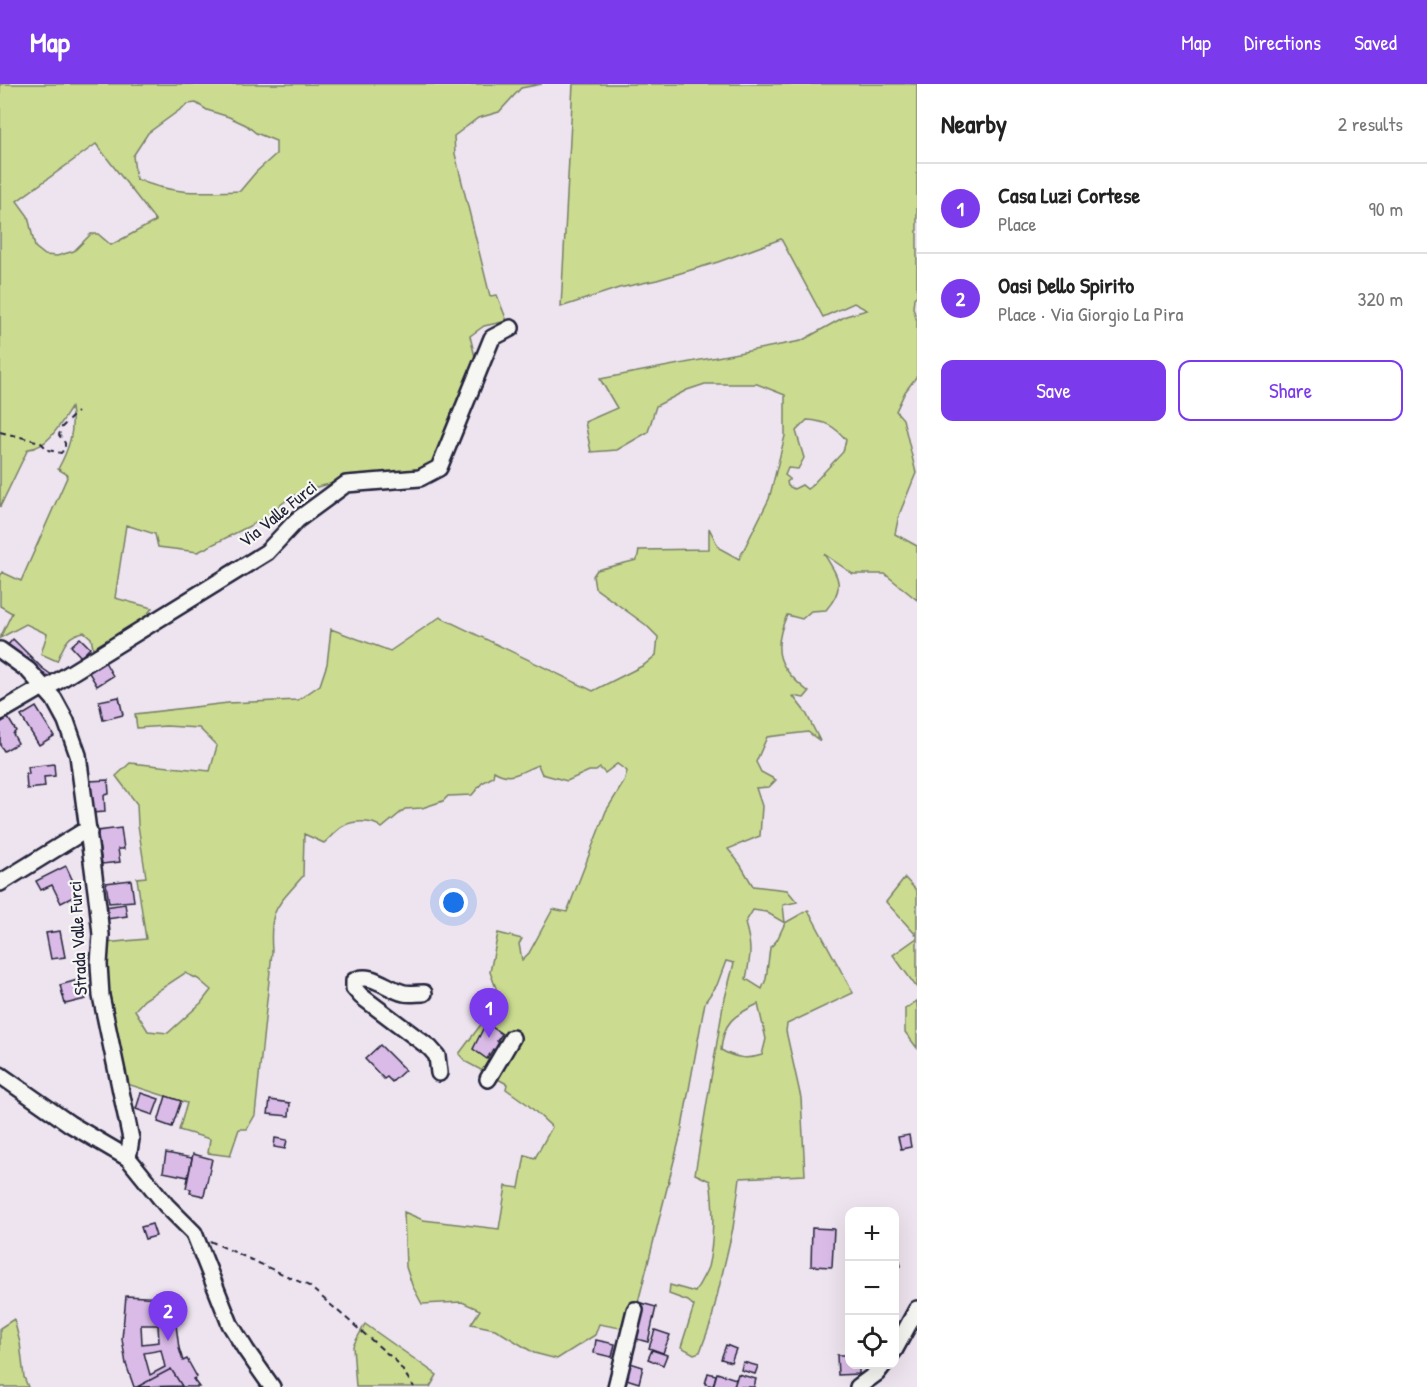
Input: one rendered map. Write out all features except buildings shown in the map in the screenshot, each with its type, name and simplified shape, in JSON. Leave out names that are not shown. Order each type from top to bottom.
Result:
[{"type":"street","name":"Via Valle Furci","points":[[44,688],[267,552],[297,520],[346,484],[420,478],[439,468],[492,338],[512,328]]},
{"type":"street","name":"Strada Valle Furci","points":[[0,650],[28,670],[54,699],[66,721],[78,755],[101,935],[100,996],[131,1139],[128,1158]]},
{"type":"street","points":[[0,712],[44,688]]},
{"type":"street","points":[[0,883],[81,833],[89,832]]},
{"type":"street","points":[[424,993],[406,994],[369,977],[360,977],[354,981],[354,988],[361,996],[430,1048],[437,1056],[439,1072]]},
{"type":"street","points":[[488,1079],[512,1038]]},
{"type":"street","points":[[0,1075],[70,1124],[128,1158],[166,1205],[194,1233],[230,1324],[272,1387]]},
{"type":"street","points":[[899,1345],[917,1309]]},
{"type":"street","points":[[616,1387],[635,1310]]},
{"type":"street","points":[[858,1387],[880,1369]]},
{"type":"path","points":[[0,432],[40,442],[48,450],[61,453],[65,448],[65,443],[59,435],[62,427],[76,412]]},
{"type":"path","points":[[194,1233],[309,1286],[397,1362],[414,1387]]},
{"type":"green space","points":[[0,84],[542,84],[521,88],[499,112],[478,118],[454,136],[455,154],[490,296],[497,295],[507,321],[484,326],[470,336],[476,361],[430,467],[390,476],[323,485],[303,491],[285,501],[271,515],[198,552],[158,547],[155,534],[126,525],[115,598],[152,608],[144,619],[94,653],[91,638],[84,632],[78,633],[66,642],[57,661],[41,654],[47,634],[26,624],[0,638],[12,613],[0,606],[0,577],[2,572],[21,581],[68,475],[58,469],[70,440],[71,408],[48,440],[35,448],[28,449],[0,507]],"holes":[[[196,103],[276,141],[276,154],[240,191],[175,190],[136,179],[133,156],[148,133],[188,104]],[[96,144],[156,221],[111,245],[98,234],[91,234],[74,251],[57,256],[45,255],[35,247],[28,216],[17,201]]]},
{"type":"green space","points":[[573,84],[917,84],[917,295],[914,298],[913,308],[917,321],[917,376],[905,392],[896,411],[903,419],[916,473],[899,515],[895,534],[917,546],[917,600],[885,574],[853,574],[824,554],[838,582],[836,595],[826,610],[811,611],[802,619],[787,615],[779,639],[780,658],[784,667],[809,692],[804,698],[793,696],[806,713],[820,741],[808,732],[767,737],[756,762],[761,772],[776,780],[769,787],[756,788],[762,806],[760,836],[728,849],[753,886],[787,890],[797,902],[783,905],[785,923],[808,910],[853,993],[787,1024],[786,1031],[801,1098],[805,1175],[740,1178],[733,1228],[711,1322],[700,1352],[694,1354],[681,1347],[694,1306],[688,1301],[669,1294],[670,1285],[695,1292],[707,1270],[710,1258],[713,1224],[710,1181],[695,1174],[723,1006],[734,963],[726,961],[717,985],[705,1002],[681,1133],[631,1330],[599,1324],[595,1335],[557,1359],[534,1353],[495,1329],[471,1324],[480,1310],[462,1302],[422,1304],[406,1267],[404,1212],[423,1220],[499,1229],[506,1186],[519,1188],[525,1155],[535,1158],[552,1127],[527,1104],[506,1089],[507,1084],[466,1062],[459,1054],[500,999],[490,972],[498,933],[522,939],[519,944],[522,960],[529,953],[553,909],[567,912],[606,811],[624,782],[627,771],[617,764],[605,773],[600,768],[567,781],[542,774],[538,765],[511,776],[494,771],[493,777],[482,783],[472,795],[448,796],[443,801],[422,808],[405,809],[382,828],[369,822],[347,824],[324,843],[304,834],[303,876],[281,903],[273,917],[272,952],[255,1115],[247,1129],[239,1129],[230,1156],[208,1153],[210,1139],[179,1130],[187,1103],[121,1082],[107,1005],[105,943],[146,939],[137,878],[146,877],[137,804],[116,776],[130,763],[210,771],[217,746],[199,728],[166,726],[137,728],[135,714],[228,703],[298,700],[320,685],[327,664],[331,629],[390,651],[440,617],[593,691],[644,665],[656,655],[658,637],[646,625],[595,588],[593,576],[597,570],[637,560],[639,550],[709,549],[709,528],[719,548],[739,559],[769,499],[785,436],[785,395],[757,384],[705,384],[687,390],[656,406],[648,432],[617,450],[591,452],[585,422],[617,408],[600,379],[801,341],[846,316],[867,310],[854,303],[823,317],[781,239],[718,262],[657,280],[619,288],[561,307]],"holes":[[[807,420],[819,422],[834,428],[846,440],[843,452],[807,489],[802,485],[794,489],[788,486],[787,482],[790,479],[785,475],[788,468],[798,469],[804,458],[796,431]],[[753,910],[766,912],[785,923],[777,940],[770,948],[766,979],[762,989],[746,979],[750,951],[745,923]],[[185,973],[198,979],[211,990],[201,1003],[168,1033],[148,1031],[135,1010],[144,1000]],[[758,1004],[766,1039],[762,1055],[741,1057],[721,1050],[727,1026],[736,1016]]]},
{"type":"green space","points":[[905,878],[917,891],[917,936],[886,902]]},
{"type":"green space","points":[[917,938],[917,988],[893,955]]},
{"type":"green space","points":[[917,1001],[917,1048],[905,1032],[905,1009]]},
{"type":"green space","points":[[14,1319],[20,1343],[24,1377],[28,1387],[0,1387],[0,1328]]},
{"type":"green space","points":[[365,1324],[437,1375],[430,1387],[356,1387],[353,1346]]},
{"type":"place","name":"Casa Luzi Cortese","points":[[489,1038]]},
{"type":"place","name":"Oasi Dello Spirito","points":[[168,1341]]}]
